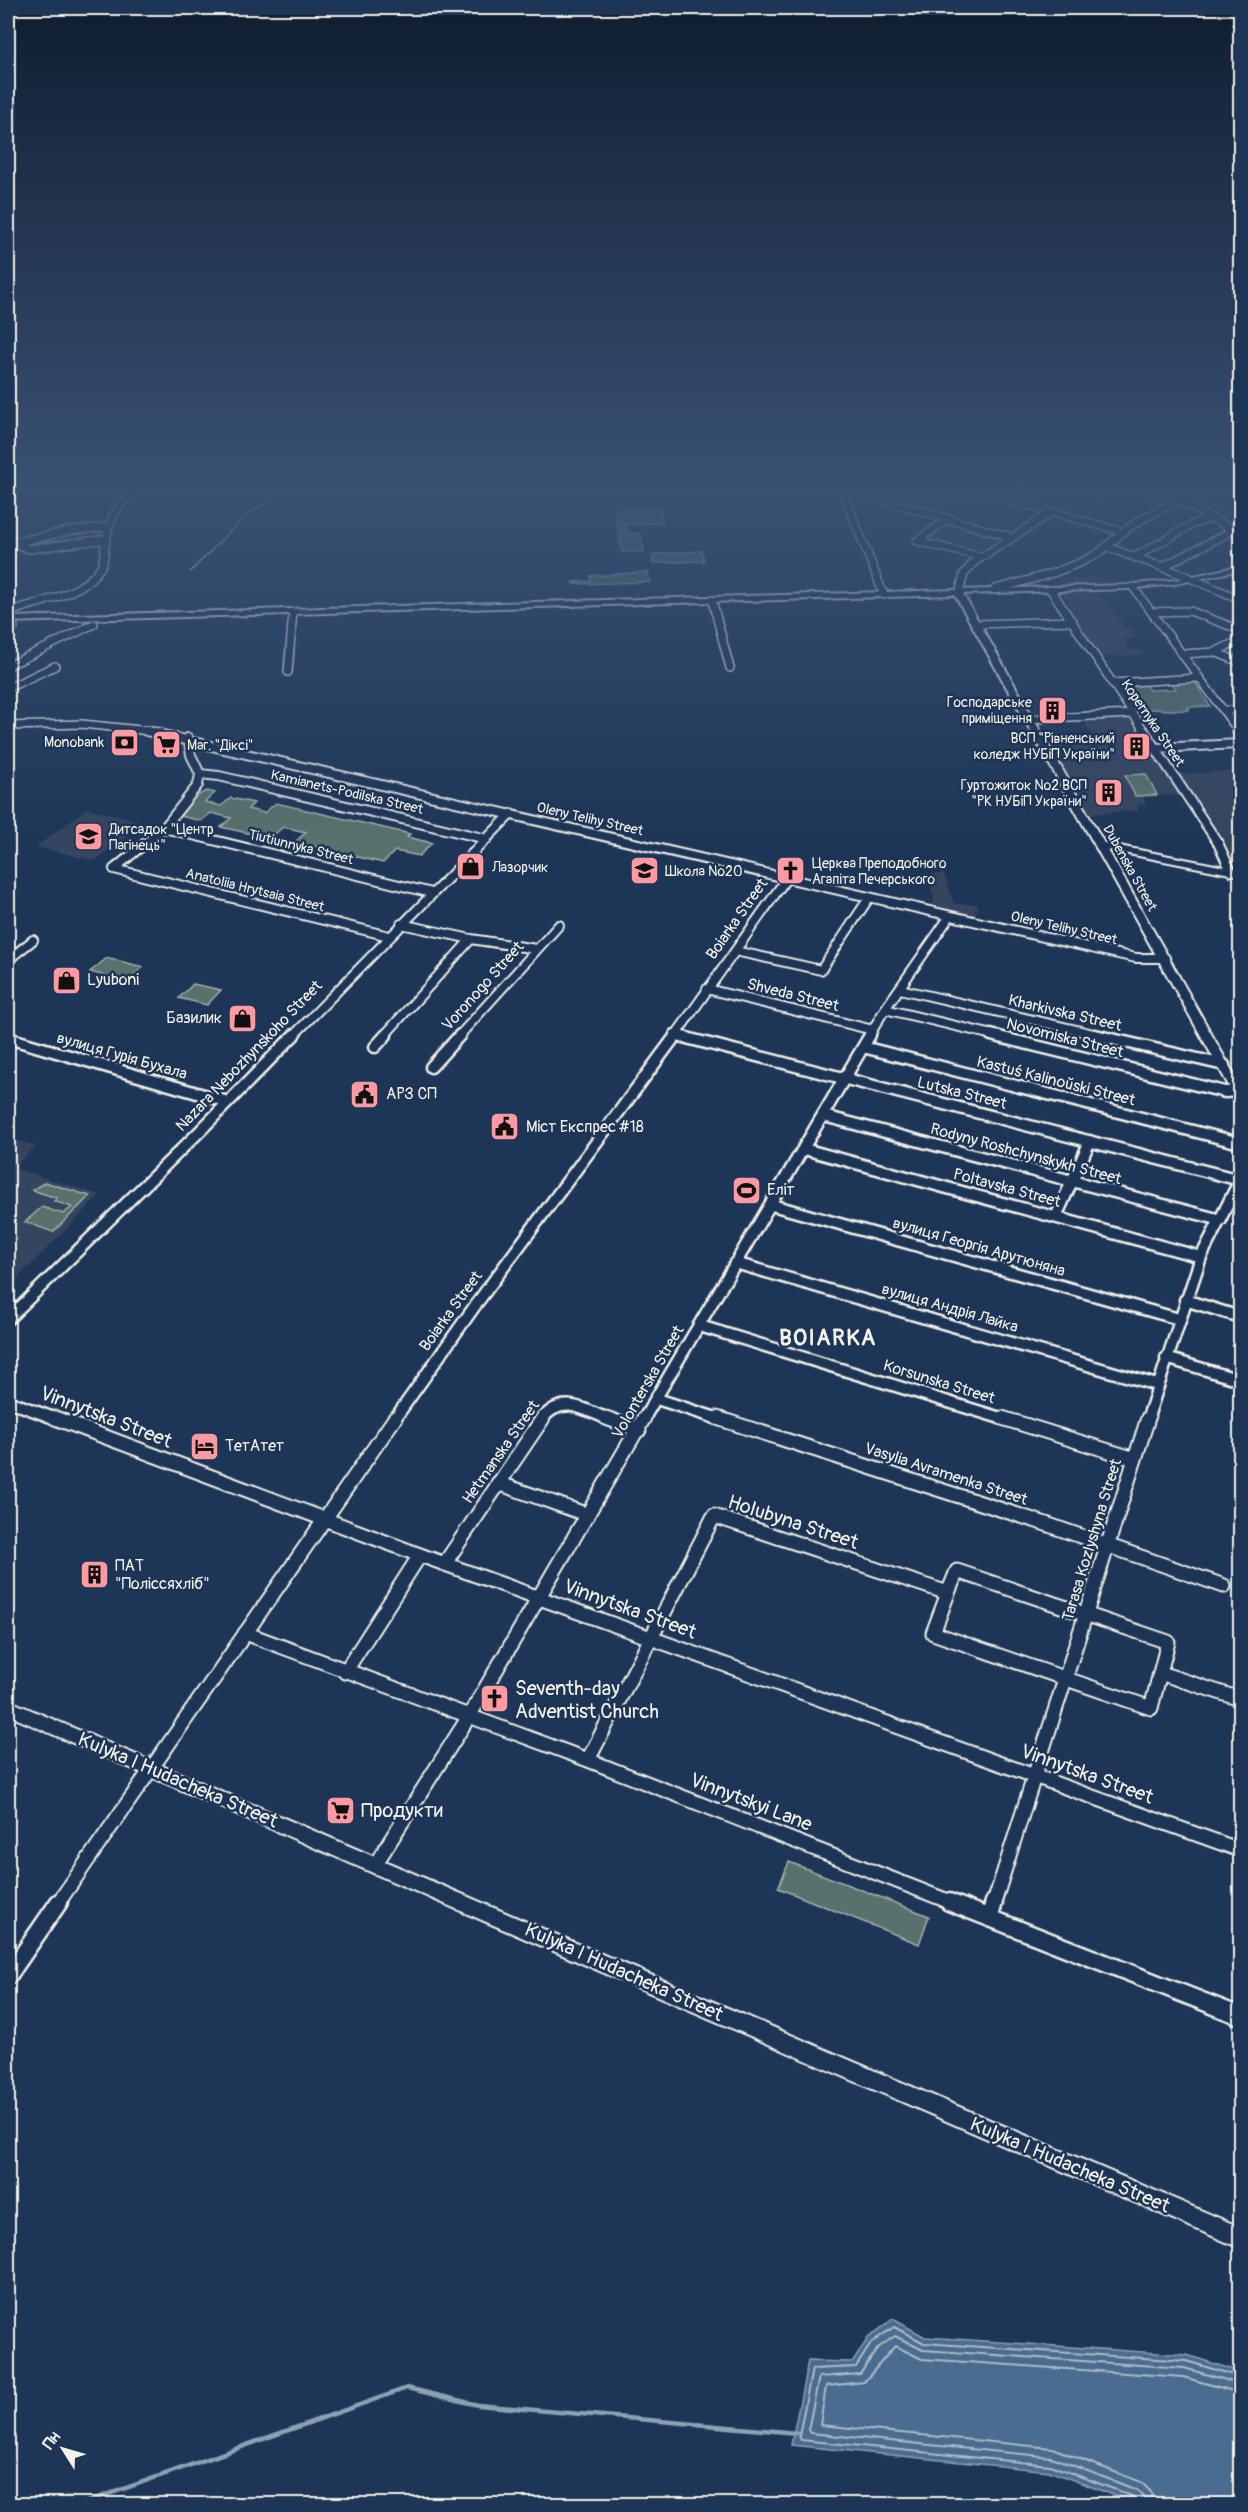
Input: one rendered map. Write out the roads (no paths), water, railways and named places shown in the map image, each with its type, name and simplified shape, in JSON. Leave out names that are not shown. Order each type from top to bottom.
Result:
[{"type":"main road","points":[[10,626],[293,612],[460,607]]},
{"type":"main road","name":"Dubenska Street","points":[[968,607],[1238,1087]]},
{"type":"main road","points":[[1101,846],[1236,872]]},
{"type":"main road","name":"Kulyka I Hudacheka Street","points":[[8,1707],[1240,2238]]},
{"type":"street","points":[[714,607],[730,668]]},
{"type":"street","name":"Kopernyka Street","points":[[1064,607],[1236,872]]},
{"type":"street","points":[[1148,607],[1240,734]]},
{"type":"street","points":[[1152,612],[1190,611],[1240,630]]},
{"type":"street","points":[[288,672],[293,612]]},
{"type":"street","points":[[977,624],[1073,621]]},
{"type":"street","points":[[8,666],[94,624]]},
{"type":"street","points":[[1183,654],[1215,652],[1240,640]]},
{"type":"street","points":[[1215,652],[1240,662]]},
{"type":"street","points":[[8,688],[55,666]]},
{"type":"street","points":[[1112,683],[1199,678]]},
{"type":"street","points":[[1224,711],[1240,710]]},
{"type":"street","points":[[1030,719],[1132,714]]},
{"type":"street","name":"Oleny Telihy Street","points":[[8,726],[82,724],[160,732],[869,898],[1136,958],[1165,958]]},
{"type":"street","points":[[164,828],[198,785],[200,774],[191,755],[188,738]]},
{"type":"street","points":[[1156,748],[1240,744]]},
{"type":"street","name":"Kamianets-Podilska Street","points":[[200,774],[219,776],[486,839]]},
{"type":"street","name":"Nazara Nebozhynskoho Street","points":[[8,1319],[228,1102],[511,814]]},
{"type":"street","name":"Anatoliia Hrytsaia Street","points":[[164,828],[114,869],[389,936]]},
{"type":"street","name":"Tiutiunnyka Street","points":[[164,828],[432,893]]},
{"type":"street","name":"Boiarka Street","points":[[8,1976],[323,1518],[786,879]]},
{"type":"street","points":[[735,951],[821,970],[869,898]]},
{"type":"street","name":"Volonterska Street","points":[[375,1864],[468,1718],[735,1263],[772,1205],[885,1009],[950,916]]},
{"type":"street","points":[[401,924],[471,939],[536,949]]},
{"type":"street","name":"Voronogo Street","points":[[430,1067],[559,925]]},
{"type":"street","points":[[375,1047],[471,939]]},
{"type":"street","points":[[8,960],[33,940]]},
{"type":"street","name":"Shveda Street","points":[[707,989],[873,1030]]},
{"type":"street","name":"Kharkivska Street","points":[[900,989],[1224,1065]]},
{"type":"street","name":"Novomiska Street","points":[[885,1009],[1225,1092],[1238,1087]]},
{"type":"street","name":"Lutska Street","points":[[675,1035],[1240,1180]]},
{"type":"street","name":"вулиця Гурія Бухала","points":[[10,1041],[228,1102]]},
{"type":"street","name":"Kastuś Kalinoŭski Street","points":[[863,1047],[1240,1143]]},
{"type":"street","name":"Rodyny Roshchynskykh Street","points":[[824,1116],[1221,1220]]},
{"type":"street","points":[[1056,1217],[1090,1141]]},
{"type":"street","name":"Poltavska Street","points":[[804,1149],[1201,1257]]},
{"type":"street","name":"Tarasa Kozlyshyna Street","points":[[990,1916],[1185,1300],[1201,1257],[1240,1180]]},
{"type":"street","name":"вулиця Георгія Арутюняна","points":[[772,1205],[1179,1318]]},
{"type":"street","name":"вулиця Андрія Лайка","points":[[735,1263],[1157,1385]]},
{"type":"street","points":[[1185,1300],[1240,1317]]},
{"type":"street","name":"Korsunska Street","points":[[700,1326],[1135,1459]]},
{"type":"street","points":[[1166,1358],[1240,1380]]},
{"type":"street","name":"Vasylia Avramenka Street","points":[[657,1399],[1046,1524],[1224,1586]]},
{"type":"street","name":"Vinnytska Street","points":[[8,1401],[420,1555],[1240,1850]]},
{"type":"street","name":"Hetmanska Street","points":[[445,1563],[538,1424],[552,1407],[560,1403],[639,1430]]},
{"type":"street","points":[[498,1483],[588,1515]]},
{"type":"street","name":"Holubyna Street","points":[[588,1760],[714,1516],[948,1593]]},
{"type":"street","points":[[345,1672],[420,1555]]},
{"type":"street","points":[[957,1571],[1168,1642],[1151,1708],[933,1633],[948,1593],[957,1571]]},
{"type":"street","name":"Vinnytskyi Lane","points":[[245,1633],[468,1718],[588,1760],[1240,2016]]},
{"type":"street","points":[[1160,1673],[1240,1699]]},
{"type":"water","points":[[893,2319],[925,2337],[1187,2355],[1240,2372],[1240,2504],[1137,2504],[1049,2471],[791,2445],[808,2361],[853,2362],[868,2338]]},
{"type":"waterway","points":[[81,2504],[407,2388],[478,2405],[797,2433]]},
{"type":"place","name":"Господарське приміщення","points":[[1053,710]]},
{"type":"place","name":"Monobank","points":[[125,742]]},
{"type":"place","name":"Маг. \"Діксі\"","points":[[166,745]]},
{"type":"place","name":"ВСП \"Рівненський коледж НУБіП України\"","points":[[1136,746]]},
{"type":"place","name":"Гуртожиток №2 ВСП \"РК НУБіП України\"","points":[[1108,793]]},
{"type":"place","name":"Дитсадок \"Центр Пагінець\"","points":[[88,837]]},
{"type":"place","name":"Лазорчик","points":[[471,867]]},
{"type":"place","name":"Школа №20","points":[[644,871]]},
{"type":"place","name":"Церква Преподобного Агапіта Печерського","points":[[791,871]]},
{"type":"place","name":"Lyuboni","points":[[66,980]]},
{"type":"place","name":"Базилик","points":[[243,1018]]},
{"type":"place","name":"АРЗ СП","points":[[365,1094]]},
{"type":"place","name":"Міст Експрес #18","points":[[505,1127]]},
{"type":"place","name":"Еліт","points":[[746,1190]]},
{"type":"place","name":"ТетАтет","points":[[204,1446]]},
{"type":"place","name":"ПАТ \"Поліссяхліб\"","points":[[94,1575]]},
{"type":"place","name":"Seventh-day Adventist Church","points":[[494,1699]]},
{"type":"place","name":"Продукти","points":[[340,1810]]},
{"type":"district","name":"BOIARKA","points":[[828,1338]]}]
